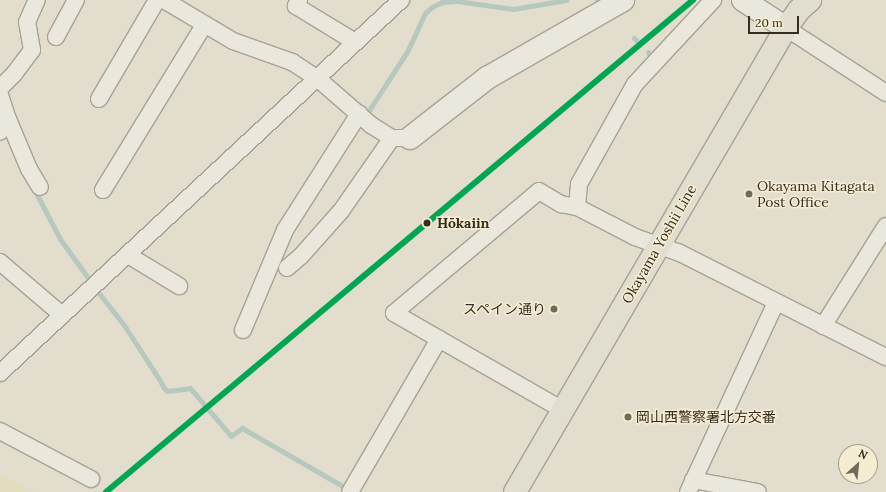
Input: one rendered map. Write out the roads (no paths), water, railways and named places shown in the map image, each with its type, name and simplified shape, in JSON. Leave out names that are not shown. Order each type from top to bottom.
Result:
[{"type":"main road","points":[[401,138],[487,78],[623,0]]},
{"type":"main road","points":[[743,0],[786,28]]},
{"type":"main road","name":"Okayama Yoshii Line","points":[[515,492],[786,28],[799,10],[810,0]]},
{"type":"street","points":[[0,88],[14,74],[32,50],[27,22],[37,0]]},
{"type":"street","points":[[56,37],[76,0]]},
{"type":"street","points":[[99,99],[157,0]]},
{"type":"street","points":[[164,0],[233,41],[292,62],[317,78],[371,125],[401,138],[341,212],[301,256],[287,268]]},
{"type":"street","points":[[299,0],[296,6],[356,42]]},
{"type":"street","points":[[0,373],[400,0]]},
{"type":"street","points":[[577,207],[579,184],[635,84],[713,0]]},
{"type":"street","points":[[103,190],[204,25]]},
{"type":"street","points":[[786,28],[886,93]]},
{"type":"street","points":[[0,95],[8,119],[29,169],[40,187]]},
{"type":"street","points":[[243,330],[286,230],[359,114]]},
{"type":"street","points":[[0,132],[8,119]]},
{"type":"street","points":[[563,410],[394,313],[539,191],[561,204],[577,207],[635,237],[680,253],[886,357]]},
{"type":"street","points":[[823,326],[886,226]]},
{"type":"street","points":[[128,255],[179,286]]},
{"type":"street","points":[[0,262],[62,315]]},
{"type":"street","points":[[758,492],[690,486],[776,302]]},
{"type":"street","points":[[350,492],[439,339]]},
{"type":"street","points":[[0,431],[90,479]]},
{"type":"waterway","points":[[366,115],[408,50],[425,13],[432,7],[442,2],[457,1],[513,9],[566,0]]},
{"type":"waterway","points":[[648,52],[650,56]]},
{"type":"waterway","points":[[34,189],[60,239],[91,282]]},
{"type":"waterway","points":[[98,292],[124,325],[167,391],[190,388],[231,436],[242,428],[344,487]]},
{"type":"place","name":"Okayama Kitagata Post Office","points":[[749,194]]},
{"type":"place","name":"Hōkaiin","points":[[427,223]]},
{"type":"place","name":"スペイン通り","points":[[554,309]]},
{"type":"place","name":"岡山西警察署北方交番","points":[[628,417]]}]
